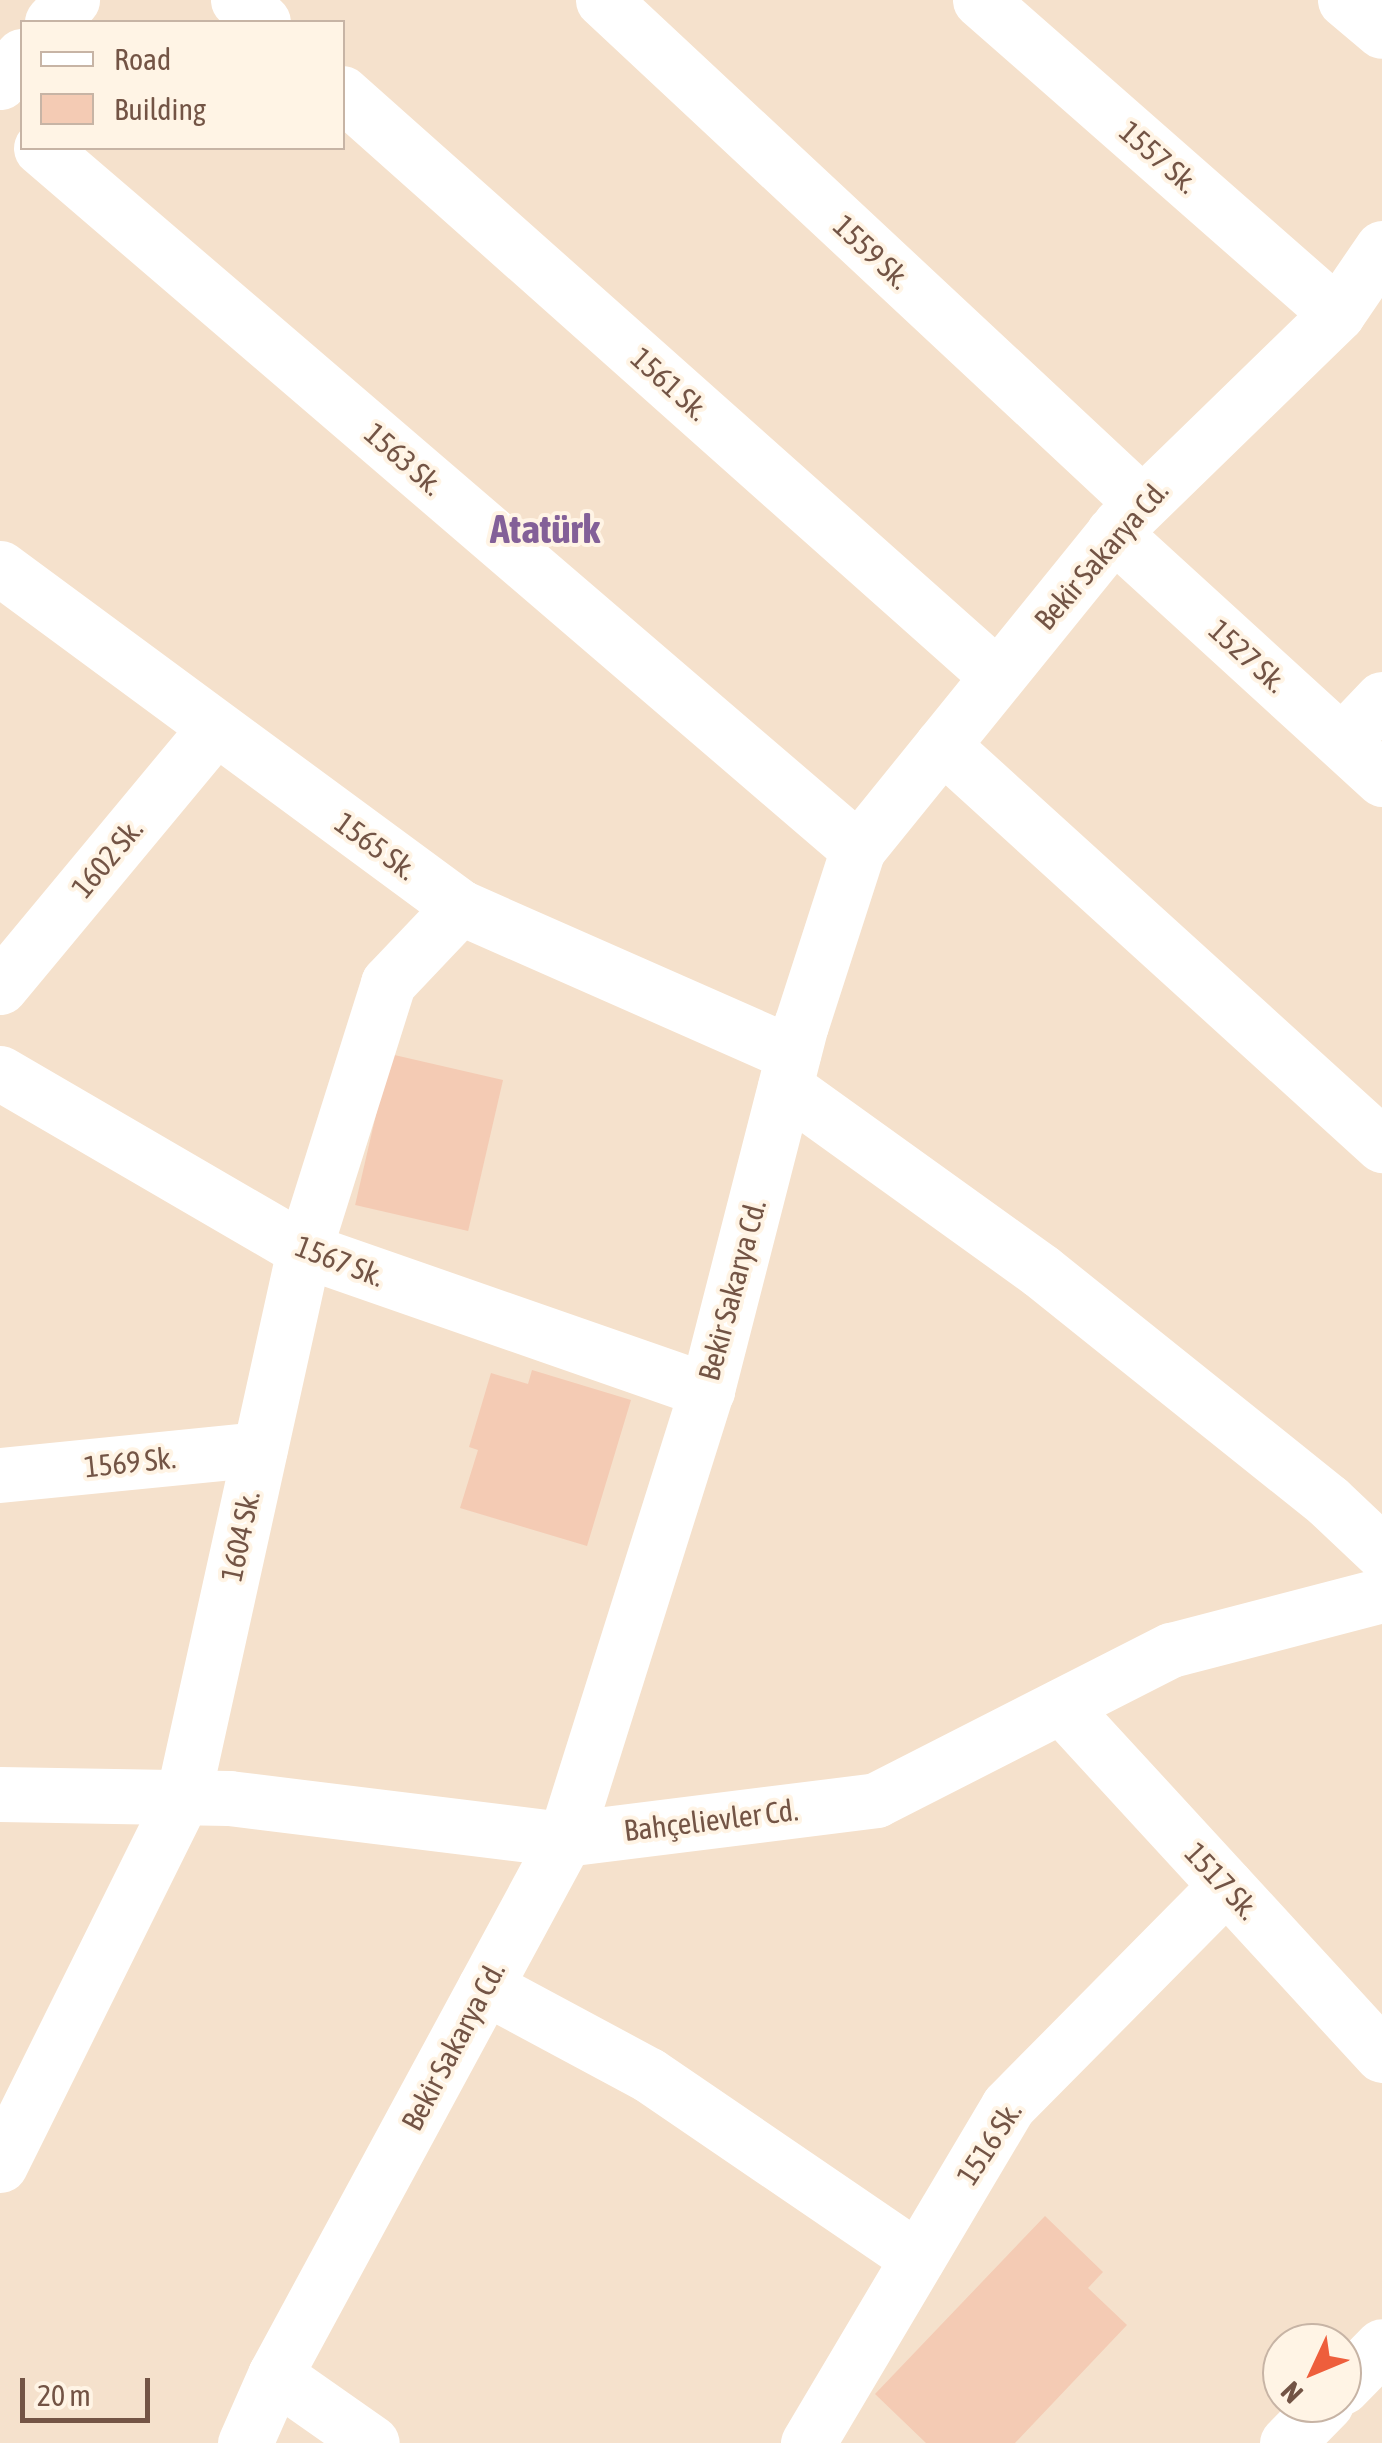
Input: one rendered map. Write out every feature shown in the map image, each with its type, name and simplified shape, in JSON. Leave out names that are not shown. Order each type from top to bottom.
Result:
[{"type":"street","points":[[54,20],[72,0]]},
{"type":"street","points":[[238,0],[261,20]]},
{"type":"street","name":"1559 Sk.","points":[[603,0],[1127,518]]},
{"type":"street","name":"1557 Sk.","points":[[980,0],[1338,314]]},
{"type":"street","points":[[1345,0],[1382,31]]},
{"type":"street","points":[[0,82],[20,58]]},
{"type":"street","name":"1561 Sk.","points":[[345,96],[998,676]]},
{"type":"street","points":[[0,112],[20,130]]},
{"type":"street","name":"1563 Sk.","points":[[43,150],[858,849]]},
{"type":"street","name":"Bekir Sakarya Cd.","points":[[246,2443],[275,2375],[565,1839],[706,1390],[789,1070],[858,849],[1127,518],[1338,314],[1382,248]]},
{"type":"street","name":"1527 Sk.","points":[[1127,518],[1382,779]]},
{"type":"street","name":"1565 Sk.","points":[[0,568],[460,907],[789,1070],[1328,1501],[1382,1552]]},
{"type":"street","points":[[1342,741],[1382,699]]},
{"type":"street","name":"1602 Sk.","points":[[0,986],[214,728]]},
{"type":"street","points":[[942,744],[1382,1146]]},
{"type":"street","name":"1604 Sk.","points":[[0,2164],[183,1797],[304,1250],[388,984],[460,907]]},
{"type":"street","name":"1567 Sk.","points":[[0,1073],[304,1250],[706,1390]]},
{"type":"street","name":"1569 Sk.","points":[[0,1475],[260,1449]]},
{"type":"street","name":"Bahçelievler Cd.","points":[[0,1794],[183,1797],[565,1839],[876,1800],[1171,1650],[1382,1596]]},
{"type":"street","name":"1517 Sk.","points":[[1062,1706],[1382,2055]]},
{"type":"street","name":"1516 Sk.","points":[[808,2443],[1008,2106],[1226,1886]]},
{"type":"street","points":[[485,1987],[649,2075],[917,2258]]},
{"type":"street","points":[[1362,2366],[1382,2346]]},
{"type":"street","points":[[275,2375],[372,2443]]},
{"type":"street","points":[[1287,2443],[1306,2423]]},
{"type":"shaded area","points":[[0,0],[1382,0],[1382,2443],[0,2443]]},
{"type":"building","points":[[390,1054],[503,1080],[468,1231],[355,1205]]},
{"type":"building","points":[[532,1370],[631,1400],[587,1546],[460,1508],[478,1450],[469,1447],[491,1373],[528,1384]]},
{"type":"building","points":[[1045,2216],[1103,2272],[1088,2288],[1127,2325],[1015,2443],[926,2443],[875,2394]]},
{"type":"district","name":"Atatürk","points":[[545,529]]}]
